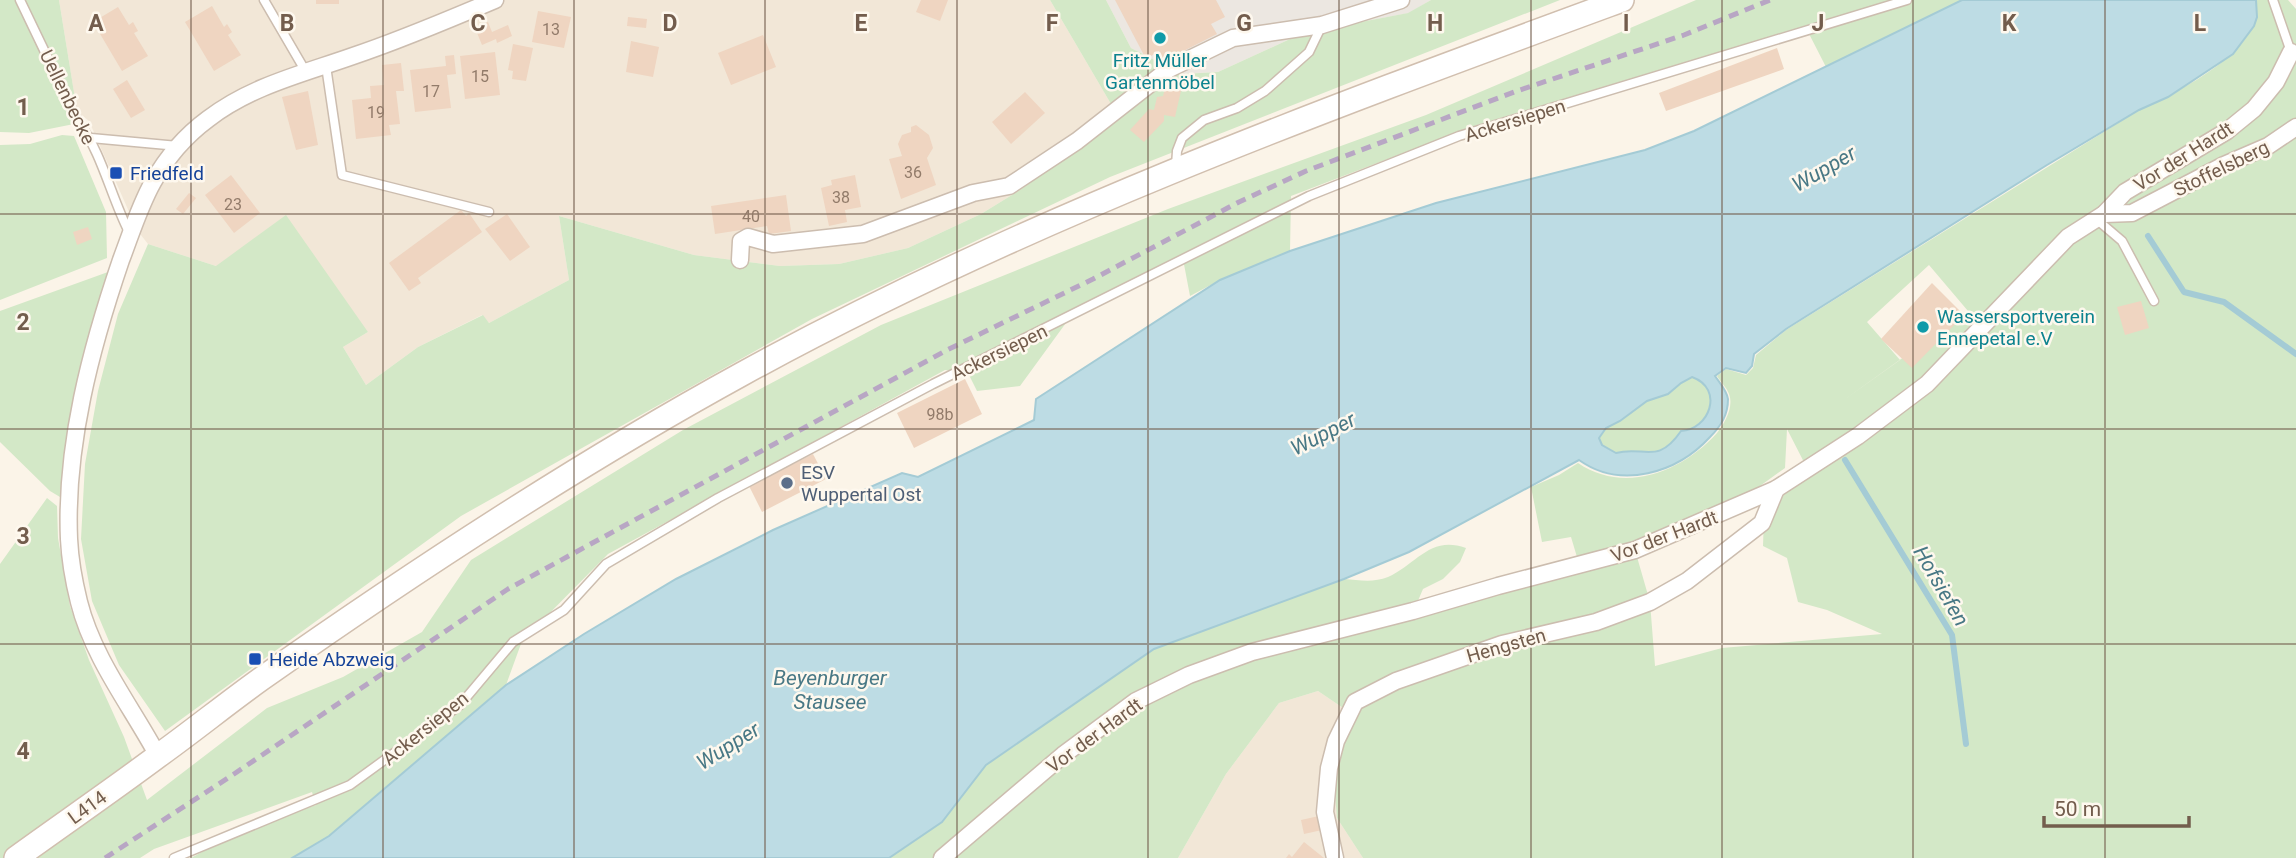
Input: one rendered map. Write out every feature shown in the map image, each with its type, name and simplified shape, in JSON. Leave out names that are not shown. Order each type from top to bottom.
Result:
[{"type":"main road","name":"L414","points":[[16,858],[258,681],[409,578],[680,409],[894,295],[964,262],[1175,171],[1622,0]]},
{"type":"street","points":[[158,756],[90,635],[79,604],[69,540],[72,477],[80,411],[98,334],[130,234],[153,181],[178,146],[199,126],[238,98],[437,25],[495,0]]},
{"type":"street","points":[[740,260],[741,242],[748,237],[773,244],[863,234],[973,193],[1009,186],[1077,141],[1169,69],[1233,38],[1322,25],[1401,0]]},
{"type":"street","name":"Vor der Hardt","points":[[942,858],[1063,755],[1136,701],[1189,676],[1252,652],[1635,550],[1776,489],[1858,436],[1927,384],[2068,237],[2099,216],[2125,191],[2227,131],[2254,109],[2276,82],[2291,52]]},
{"type":"street","name":"Stoffelsberg","points":[[2099,216],[2132,213],[2224,165],[2268,146],[2296,127]]},
{"type":"street","name":"Hengsten","points":[[1335,858],[1325,812],[1329,768],[1336,741],[1355,702],[1396,681],[1502,644],[1595,622],[1650,602],[1687,581],[1762,523],[1776,489]]},
{"type":"lane","name":"Uellenbecke","points":[[20,0],[79,123],[90,138],[130,234]]},
{"type":"lane","points":[[264,0],[306,72]]},
{"type":"lane","name":"Ackersiepen","points":[[174,858],[350,785],[460,705],[513,642],[564,610],[606,564],[718,498],[933,384],[1309,196],[1460,136],[1908,0]]},
{"type":"lane","points":[[2273,0],[2291,52]]},
{"type":"lane","points":[[1175,171],[1177,150],[1182,138],[1204,120],[1237,108],[1265,91],[1309,52],[1322,25]]},
{"type":"lane","points":[[326,66],[342,175],[489,212]]},
{"type":"lane","points":[[90,138],[178,146]]},
{"type":"lane","points":[[2099,216],[2122,242],[2154,301]]},
{"type":"shaded area","points":[[59,0],[1050,0],[1111,104],[1082,145],[1020,190],[981,214],[908,248],[839,264],[780,266],[694,255],[559,216],[569,280],[489,323],[482,315],[418,347],[366,385],[343,347],[368,332],[216,266],[148,244],[137,230],[89,121],[77,111]]},
{"type":"shaded area","points":[[1106,0],[1431,0],[1409,13],[1303,33],[1218,72],[1181,74],[1131,48]]},
{"type":"shaded area","points":[[1318,691],[1349,712],[1346,739],[1334,781],[1337,818],[1363,858],[1178,858],[1226,774],[1279,703]]},
{"type":"green space","points":[[0,0],[59,0],[79,123],[29,133],[0,132]]},
{"type":"green space","points":[[1050,0],[1106,0],[1131,48],[1182,74],[1218,72],[1303,33],[1408,13],[1431,0],[1560,0],[1110,177],[812,319],[461,516],[165,731],[119,665],[92,601],[81,539],[85,464],[98,391],[118,314],[148,244],[216,266],[286,215],[368,332],[343,347],[366,385],[418,347],[483,315],[489,323],[569,280],[559,216],[694,255],[780,266],[839,264],[908,248],[981,214],[1020,190],[1082,145],[1111,104]]},
{"type":"green space","points":[[1696,0],[1962,0],[1826,67],[1805,26],[1474,126],[1291,196],[1290,251],[1220,280],[1190,296],[1183,259],[1071,316],[1020,386],[977,391],[968,373],[945,370],[608,554],[522,641],[506,685],[329,836],[292,858],[191,858],[239,832],[316,805],[312,792],[154,849],[140,858],[0,858],[0,564],[47,498],[57,506],[58,538],[70,606],[89,660],[124,737],[147,800],[267,708],[343,677],[422,632],[471,560],[683,430],[881,325],[1168,209],[1426,115]]},
{"type":"green space","points":[[2256,0],[2288,0],[2296,9],[2296,858],[1363,858],[1337,818],[1334,782],[1346,739],[1349,712],[1318,691],[1279,703],[1226,774],[1178,858],[889,858],[942,822],[986,765],[1154,649],[1344,579],[1371,581],[1388,577],[1424,553],[1443,545],[1466,548],[1460,562],[1443,579],[1423,589],[1414,610],[1635,550],[1650,602],[1655,666],[1722,648],[1882,634],[1827,610],[1798,602],[1787,558],[1763,546],[1764,516],[1808,470],[1787,429],[1785,468],[1753,491],[1631,542],[1577,557],[1571,537],[1542,542],[1531,487],[1578,463],[1596,472],[1634,478],[1670,468],[1688,458],[1717,433],[1728,415],[1729,394],[1717,376],[1726,369],[1746,375],[1753,368],[1756,355],[1786,330],[2139,110],[2195,81],[2233,52],[2247,36],[2255,18]],"holes":[[[1929,265],[1968,311],[1900,360],[1867,322]]]},
{"type":"green space","points":[[62,135],[74,136],[106,212],[107,258],[0,300],[0,145],[30,144]]},
{"type":"green space","points":[[108,272],[78,383],[60,497],[50,491],[0,442],[0,311]]},
{"type":"green space","points":[[1692,377],[1702,382],[1710,398],[1709,407],[1699,423],[1691,429],[1681,431],[1665,448],[1657,451],[1616,453],[1602,445],[1599,438],[1605,428],[1620,421],[1647,401],[1668,394]]},
{"type":"water","name":"Beyenburger Stausee","points":[[1962,0],[2256,0],[2257,17],[2254,26],[2233,54],[2168,97],[2139,110],[2047,165],[1786,329],[1754,354],[1752,366],[1746,373],[1726,368],[1715,376],[1728,399],[1725,415],[1710,437],[1682,460],[1648,473],[1630,475],[1595,469],[1579,460],[1409,552],[1344,579],[1154,649],[986,765],[942,822],[889,858],[292,858],[329,836],[506,685],[584,634],[676,579],[773,530],[902,473],[918,477],[1034,420],[1036,399],[1220,280],[1290,251],[1436,203],[1645,150],[1694,131]],"holes":[[[1692,377],[1708,390],[1710,399],[1705,417],[1691,429],[1681,431],[1665,448],[1650,452],[1616,453],[1602,445],[1599,438],[1606,428],[1647,401],[1668,394]]]},
{"type":"building","points":[[316,0],[339,0],[339,4],[316,4]]},
{"type":"building","points":[[921,0],[948,0],[940,21],[916,12]]},
{"type":"building","name":"Fritz Müller Gartenmöbel","points":[[1115,0],[1216,0],[1225,17],[1211,24],[1217,34],[1164,61],[1159,51],[1146,59]]},
{"type":"building","points":[[212,6],[224,27],[227,24],[232,32],[228,35],[241,55],[214,71],[185,22]]},
{"type":"building","points":[[118,7],[129,25],[133,22],[138,31],[134,33],[148,56],[122,71],[93,22]]},
{"type":"building","points":[[538,11],[571,17],[564,48],[532,42]]},
{"type":"building","points":[[628,17],[647,19],[646,28],[627,26]]},
{"type":"building","points":[[488,22],[492,32],[508,25],[512,36],[497,43],[496,39],[482,45],[475,28]]},
{"type":"building","points":[[763,35],[776,67],[731,85],[718,53]]},
{"type":"building","points":[[631,41],[659,47],[653,77],[626,72]]},
{"type":"building","points":[[513,44],[533,48],[526,81],[512,79],[513,71],[508,70]]},
{"type":"building","points":[[1777,48],[1784,69],[1666,111],[1659,93]]},
{"type":"building","points":[[495,52],[500,95],[465,99],[460,56]]},
{"type":"building","points":[[454,55],[456,74],[447,75],[451,108],[415,112],[410,70],[446,66],[445,56]]},
{"type":"building","points":[[401,63],[404,91],[396,91],[400,124],[389,125],[391,135],[356,139],[352,100],[371,98],[370,86],[384,85],[382,65]]},
{"type":"building","points":[[127,80],[145,110],[131,118],[113,89]]},
{"type":"building","points":[[1183,82],[1175,117],[1164,115],[1164,121],[1144,142],[1130,130],[1149,109],[1154,110],[1157,97],[1163,96],[1165,88]]},
{"type":"building","points":[[308,91],[318,145],[296,150],[282,97]]},
{"type":"building","points":[[1025,92],[1045,113],[1011,144],[992,122]]},
{"type":"building","points":[[916,125],[929,135],[933,148],[927,158],[936,185],[901,199],[889,159],[902,156],[898,144],[902,135],[911,132],[911,127]]},
{"type":"building","points":[[231,175],[260,213],[234,233],[205,195]]},
{"type":"building","points":[[855,175],[861,207],[845,210],[847,222],[829,226],[821,188],[832,185],[831,180]]},
{"type":"building","points":[[189,193],[196,198],[183,214],[176,209]]},
{"type":"building","points":[[786,195],[791,231],[769,234],[767,226],[715,234],[711,206]]},
{"type":"building","points":[[461,210],[466,216],[469,213],[482,232],[418,278],[421,283],[409,291],[389,263]]},
{"type":"building","points":[[507,214],[530,247],[510,261],[485,229]]},
{"type":"building","points":[[88,227],[92,239],[77,245],[73,232]]},
{"type":"building","name":"Wassersportverein Ennepetal e.V","points":[[1932,283],[1964,315],[1912,368],[1881,339]]},
{"type":"building","points":[[2141,301],[2149,328],[2125,335],[2117,307]]},
{"type":"building","points":[[965,379],[982,414],[914,448],[897,413]]},
{"type":"building","name":"ESV Wuppertal Ost","points":[[813,454],[826,479],[762,512],[749,486]]},
{"type":"building","points":[[1319,816],[1322,830],[1304,834],[1301,820]]},
{"type":"building","points":[[1304,842],[1324,858],[1286,858],[1289,854],[1292,857]]},
{"type":"waterway","points":[[2148,236],[2184,292],[2224,302],[2296,354]]},
{"type":"waterway","name":"Hofsiefen","points":[[1845,460],[1952,635],[1966,744]]},
{"type":"railway","points":[[105,858],[508,589],[947,350],[1093,279],[1239,202],[1306,171],[1514,92],[1684,35],[1770,0]]},
{"type":"place","name":"Fritz Müller Gartenmöbel","points":[[1160,38]]},
{"type":"place","name":"Friedfeld","points":[[116,173]]},
{"type":"place","name":"Wassersportverein Ennepetal e.V","points":[[1923,327]]},
{"type":"place","name":"ESV Wuppertal Ost","points":[[787,483]]},
{"type":"place","name":"Heide Abzweig","points":[[255,659]]},
{"type":"water label","name":"Wupper","points":[[1824,169]]},
{"type":"water label","name":"Wupper","points":[[1323,434]]},
{"type":"water label","name":"Wupper","points":[[728,746]]}]
